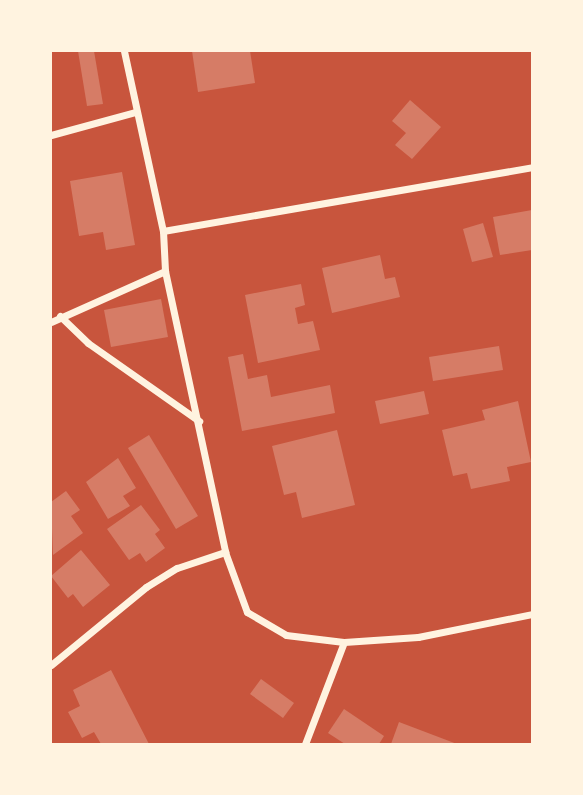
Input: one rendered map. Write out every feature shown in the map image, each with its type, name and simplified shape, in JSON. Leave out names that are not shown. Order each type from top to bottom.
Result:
[{"type":"street","points":[[124,51],[135,112],[163,231],[164,271],[199,421],[225,552],[247,612],[286,635],[344,642],[418,637],[532,614]]},
{"type":"street","points":[[51,135],[135,112]]},
{"type":"street","points":[[163,231],[532,167]]},
{"type":"street","points":[[51,322],[164,271]]},
{"type":"street","points":[[61,316],[88,343],[199,421]]},
{"type":"street","points":[[51,665],[146,587],[177,568],[225,552]]},
{"type":"street","points":[[305,744],[344,642]]},
{"type":"building","points":[[78,51],[94,51],[103,104],[87,106]]},
{"type":"building","points":[[192,51],[250,51],[255,83],[198,92]]},
{"type":"building","points":[[410,100],[441,127],[412,159],[395,145],[406,133],[392,121]]},
{"type":"building","points":[[122,172],[135,245],[106,250],[103,232],[79,236],[70,181]]},
{"type":"building","points":[[532,210],[532,250],[500,255],[493,217]]},
{"type":"building","points":[[483,223],[493,257],[472,262],[463,229]]},
{"type":"building","points":[[380,255],[385,279],[395,277],[400,297],[332,313],[322,268]]},
{"type":"building","points":[[301,284],[305,305],[295,308],[298,324],[313,321],[320,350],[258,363],[245,295]]},
{"type":"building","points":[[161,299],[168,337],[111,347],[104,310]]},
{"type":"building","points":[[499,346],[503,370],[433,381],[429,357]]},
{"type":"building","points":[[243,354],[248,379],[267,375],[271,397],[330,385],[335,413],[242,431],[228,357]]},
{"type":"building","points":[[424,391],[429,414],[380,424],[375,401]]},
{"type":"building","points":[[518,401],[531,462],[507,467],[510,481],[471,489],[467,473],[453,476],[442,430],[485,420],[482,410]]},
{"type":"building","points":[[337,430],[355,505],[302,518],[296,492],[284,495],[272,446]]},
{"type":"building","points":[[149,435],[198,516],[176,529],[128,448]]},
{"type":"building","points":[[118,458],[136,488],[123,496],[130,506],[108,519],[86,482]]},
{"type":"building","points":[[66,491],[80,510],[71,516],[83,533],[53,555],[51,502]]},
{"type":"building","points":[[141,505],[160,530],[155,534],[165,548],[146,562],[140,553],[129,560],[107,529]]},
{"type":"building","points":[[81,550],[110,585],[83,607],[73,594],[68,598],[51,576]]},
{"type":"building","points":[[111,670],[149,744],[101,744],[94,732],[82,738],[68,712],[80,706],[73,690]]},
{"type":"building","points":[[261,679],[294,703],[283,718],[250,694]]},
{"type":"building","points":[[344,709],[384,736],[379,744],[345,744],[328,733]]},
{"type":"building","points":[[399,722],[457,744],[391,744]]}]
